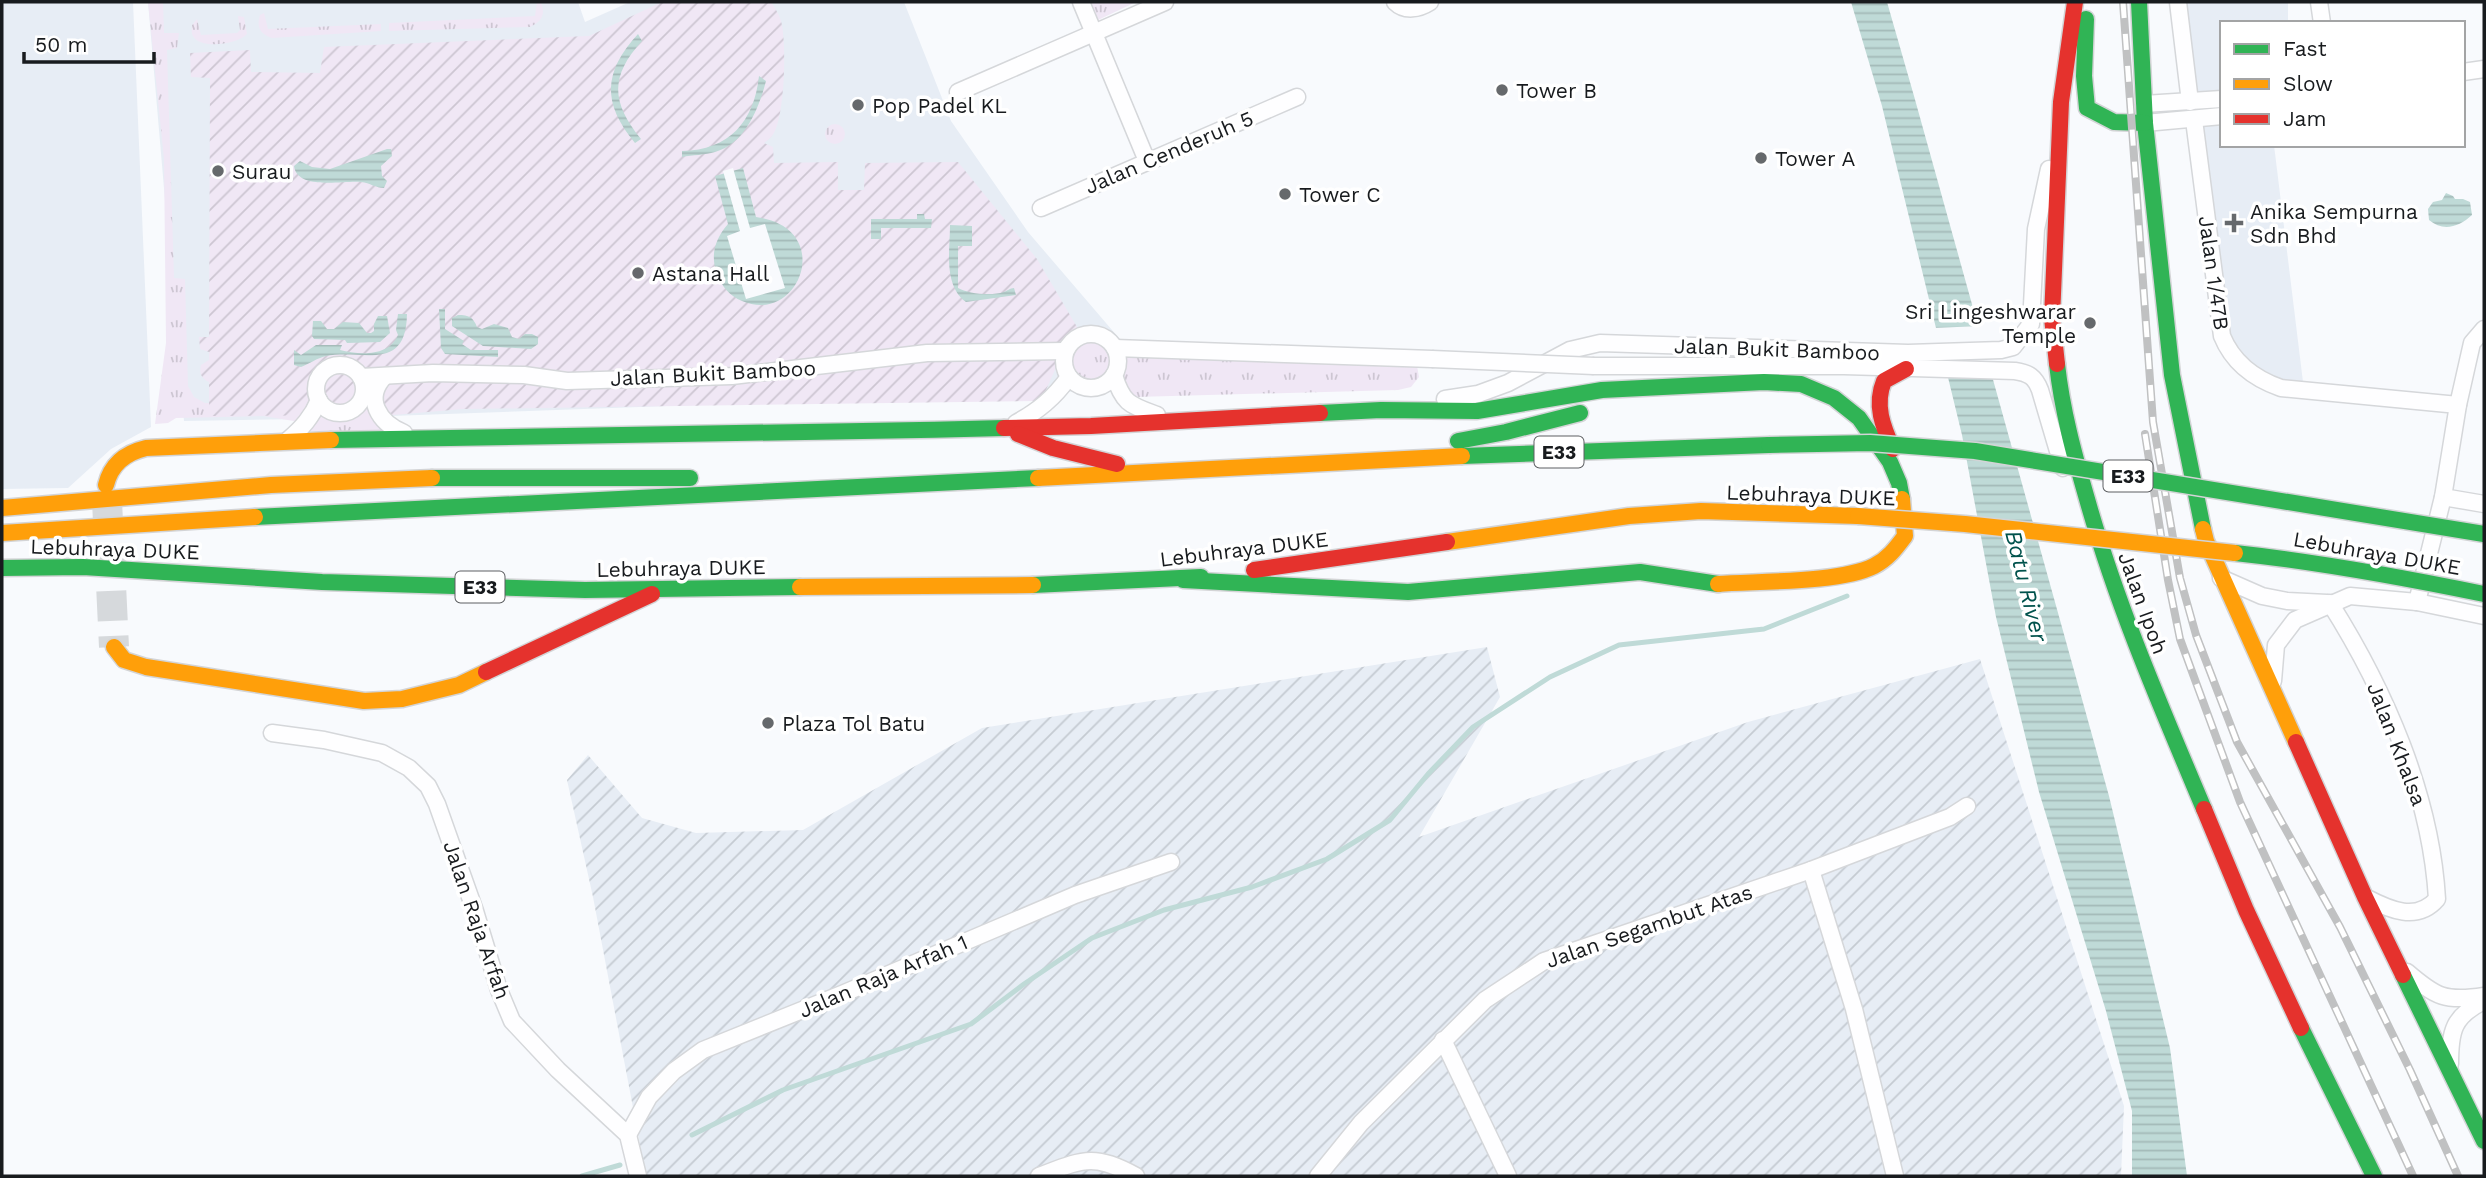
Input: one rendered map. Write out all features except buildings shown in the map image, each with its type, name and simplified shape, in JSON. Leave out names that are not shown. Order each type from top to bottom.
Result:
[{"type":"main road","name":"Jalan Ipoh","points":[[2075,2],[2061,102],[2052,318],[2062,406],[2106,567],[2145,670],[2246,910],[2323,1075],[2374,1176]]},
{"type":"main road","points":[[2084,2],[2087,28],[2084,76],[2087,108],[2101,119],[2125,126],[2145,123]]},
{"type":"main road","points":[[2139,2],[2145,123],[2172,375],[2206,541],[2365,897],[2484,1141]]},
{"type":"main road","points":[[1183,580],[1408,592],[1640,572],[1714,584],[1853,574],[1877,565],[1893,553],[1905,536],[1911,519],[1908,479],[1883,427],[1878,395],[1884,381],[1907,361]]},
{"type":"main road","points":[[106,485],[107,476],[115,464],[135,450],[286,441],[507,435],[1004,429],[1381,410],[1477,411],[1602,390],[1764,382],[1801,384],[1833,398],[1859,418],[1890,462],[1899,483],[1905,536]]},
{"type":"main road","points":[[1348,460],[1506,432],[1627,400],[1699,394],[1756,391],[1804,393],[1841,405],[1859,418]]},
{"type":"main road","points":[[1004,429],[1053,448],[1108,462],[1167,471]]},
{"type":"main road","points":[[597,451],[761,434]]},
{"type":"main road","name":"Lebuhraya DUKE","points":[[2,533],[138,523],[1348,460],[1870,443],[1975,451],[2484,534]]},
{"type":"main road","points":[[360,480],[488,463]]},
{"type":"main road","points":[[2,508],[177,492],[360,480],[594,475],[898,485]]},
{"type":"main road","name":"Lebuhraya DUKE","points":[[2,568],[83,567],[322,582],[571,590],[1084,584],[1183,580],[1629,516],[1701,511],[1898,519],[2179,546],[2309,561],[2484,594]]},
{"type":"main road","points":[[2,576],[83,567]]},
{"type":"main road","points":[[114,647],[124,660],[146,667],[335,698],[364,701],[402,698],[459,685],[660,590]]},
{"type":"street","points":[[1081,2],[1147,160]]},
{"type":"street","points":[[958,92],[1166,2]]},
{"type":"street","points":[[1395,2],[1400,7],[1412,9],[1430,2]]},
{"type":"street","points":[[2178,2],[2190,102]]},
{"type":"street","points":[[2319,2],[2322,21]]},
{"type":"street","points":[[2465,72],[2484,69]]},
{"type":"street","name":"Jalan Cenderuh 5","points":[[1041,208],[1297,97]]},
{"type":"street","points":[[2144,104],[2220,99]]},
{"type":"street","points":[[2145,123],[2220,116]]},
{"type":"street","name":"Jalan 1/47B","points":[[2194,120],[2220,326],[2225,345],[2246,370],[2281,388],[2458,405]]},
{"type":"street","name":"Jalan Bukit Bamboo","points":[[1115,348],[1594,366],[1844,366],[2001,350],[2012,346],[2031,324],[2036,229],[2060,126]]},
{"type":"street","points":[[2417,602],[2441,505],[2472,343],[2484,328]]},
{"type":"street","points":[[1084,334],[1102,336],[1115,348],[1118,366],[1114,375],[1101,386],[1083,387],[1069,377],[1064,369],[1065,351],[1075,338],[1084,334]]},
{"type":"street","name":"Jalan Bukit Bamboo","points":[[1381,410],[1478,394],[1508,383],[1570,350],[1600,343],[1907,361],[2027,373],[2036,380],[2048,410],[2061,463],[2106,567]]},
{"type":"street","name":"Jalan Bukit Bamboo","points":[[362,385],[385,376],[433,373],[500,374],[567,381],[732,376],[927,353],[1065,351]]},
{"type":"street","points":[[362,385],[356,406],[342,412],[328,410],[319,400],[316,386],[328,368],[350,367],[362,385],[372,410],[381,420],[418,439]]},
{"type":"street","points":[[1114,375],[1121,396],[1135,406],[1157,415],[1185,421]]},
{"type":"street","points":[[381,420],[377,410],[376,389],[385,376]]},
{"type":"street","points":[[1004,429],[1032,414],[1056,395],[1069,377]]},
{"type":"street","points":[[286,441],[307,422],[319,400]]},
{"type":"street","points":[[2186,453],[2204,471],[2212,475],[2441,505],[2484,504]]},
{"type":"street","points":[[2441,505],[2484,521]]},
{"type":"street","points":[[2221,578],[2262,596],[2287,601],[2330,603]]},
{"type":"street","points":[[2272,691],[2276,645],[2295,620],[2330,603],[2350,596],[2417,602],[2484,616]]},
{"type":"street","name":"Jalan Khalsa","points":[[2330,603],[2356,644],[2403,749],[2425,816],[2437,899],[2429,908],[2413,912],[2394,911],[2365,897]]},
{"type":"street","name":"Jalan Raja Arfah","points":[[272,733],[324,740],[382,753],[409,768],[428,786],[475,911],[499,990],[512,1021],[558,1070],[628,1135]]},
{"type":"street","name":"Jalan Segambut Atas","points":[[1318,1176],[1360,1123],[1485,999],[1544,961],[1811,870],[1950,817],[1967,806]]},
{"type":"street","name":"Jalan Raja Arfah 1","points":[[628,1135],[649,1097],[674,1072],[703,1050],[1075,895],[1171,862]]},
{"type":"street","points":[[1811,870],[1854,1009],[1895,1176]]},
{"type":"street","points":[[2397,963],[2429,991],[2446,998],[2484,996]]},
{"type":"street","points":[[2450,1071],[2450,1044],[2454,1025],[2469,1009],[2484,1001]]},
{"type":"street","points":[[1443,1041],[1508,1176]]},
{"type":"street","points":[[628,1135],[638,1176]]},
{"type":"street","points":[[1039,1176],[1070,1164],[1094,1160],[1115,1165],[1136,1176]]},
{"type":"shaded area","points":[[2,2],[133,2],[151,427],[111,449],[68,488],[2,489]]},
{"type":"shaded area","points":[[148,2],[578,2],[585,22],[630,2],[904,2],[951,121],[1028,232],[1118,337],[1140,389],[184,421]]},
{"type":"shaded area","points":[[2179,2],[2288,2],[2288,21],[2220,21],[2220,147],[2274,147],[2303,382],[2270,379],[2218,341]]},
{"type":"shaded area","points":[[1487,647],[1500,697],[1419,837],[1748,722],[1980,659],[2124,1106],[2121,1176],[646,1176],[593,897],[567,780],[588,755],[642,818],[696,833],[803,830],[982,728]]},
{"type":"green space","points":[[148,2],[163,2],[164,33],[179,33],[177,48],[167,50],[174,278],[185,279],[188,386],[194,397],[205,403],[310,403],[300,422],[263,416],[176,418],[168,423],[155,424],[166,343],[164,159]]},
{"type":"green space","points":[[537,2],[541,3],[543,15],[530,27],[389,31],[389,23],[535,16]]},
{"type":"green space","points":[[662,2],[771,2],[781,21],[784,46],[780,114],[772,136],[764,143],[773,147],[774,163],[838,162],[838,190],[864,190],[865,163],[958,162],[1037,259],[1080,332],[1063,352],[1041,401],[463,409],[393,415],[209,416],[209,382],[202,377],[200,370],[201,365],[209,360],[209,352],[200,349],[199,337],[209,337],[210,78],[191,77],[190,53],[250,50],[251,72],[320,73],[324,47],[589,36]]},
{"type":"green space","points":[[1090,2],[1136,2],[1098,20]]},
{"type":"green space","points":[[264,13],[268,29],[381,24],[381,31],[272,38],[265,35],[259,27],[260,15]]},
{"type":"green space","points":[[238,16],[244,17],[247,34],[236,41],[203,43],[192,35],[192,25],[197,19],[201,35],[237,33],[240,30]]},
{"type":"green space","points":[[831,124],[839,124],[845,134],[839,144],[831,144],[825,138],[825,130]]},
{"type":"green space","points":[[1091,341],[1104,347],[1110,360],[1104,373],[1091,379],[1078,373],[1072,360],[1078,347]]},
{"type":"green space","points":[[1123,353],[1417,366],[1419,377],[1411,387],[1398,390],[1135,397],[1127,392],[1121,374]]},
{"type":"green space","points":[[362,409],[387,431],[309,431],[320,411],[332,419],[353,420]]},
{"type":"water","name":"Batu River","points":[[1851,2],[1887,2],[1914,96],[2109,796],[2170,1048],[2187,1176],[2132,1176],[2132,1111],[2106,1011],[2039,792],[1996,617],[1962,435],[1882,106]]},
{"type":"water","points":[[638,34],[642,41],[624,66],[618,89],[624,113],[641,139],[635,143],[617,114],[611,88],[618,61]]},
{"type":"water","points":[[759,76],[766,81],[755,113],[735,141],[715,152],[682,157],[682,151],[713,145],[736,130],[751,107]]},
{"type":"water","points":[[391,149],[392,156],[381,166],[382,176],[387,181],[384,188],[361,182],[312,182],[297,174],[294,166],[300,161],[312,167],[330,169]]},
{"type":"water","points":[[743,168],[756,217],[781,225],[796,238],[802,255],[801,272],[793,288],[780,300],[762,305],[742,301],[730,294],[719,279],[714,260],[717,241],[728,224],[715,176]]},
{"type":"water","points":[[2446,193],[2455,199],[2470,202],[2472,215],[2451,227],[2440,226],[2429,220],[2428,209],[2433,202],[2442,200]]},
{"type":"water","points":[[917,214],[924,214],[925,219],[932,219],[931,228],[881,228],[881,239],[871,239],[871,219],[917,219]]},
{"type":"water","points":[[950,225],[972,226],[972,246],[958,246],[958,288],[987,294],[1014,288],[1016,295],[966,302],[959,295],[949,267]]},
{"type":"water","points":[[439,309],[445,309],[445,329],[464,341],[462,344],[471,350],[498,350],[498,357],[445,354],[441,348]]},
{"type":"water","points":[[398,314],[407,314],[405,332],[399,344],[391,351],[368,355],[326,356],[301,367],[294,365],[294,350],[301,355],[316,345],[342,345],[340,350],[356,353],[381,351],[394,342],[398,335]]},
{"type":"water","points":[[458,315],[470,317],[477,327],[482,329],[494,324],[508,328],[512,337],[519,339],[525,334],[532,334],[538,337],[538,344],[531,349],[483,346],[452,326],[452,318]]},
{"type":"water","points":[[378,316],[387,316],[390,333],[380,342],[347,343],[345,340],[314,339],[312,336],[313,321],[321,321],[327,329],[334,329],[343,322],[359,323],[367,333],[371,333]]},
{"type":"pier","points":[[733,168],[750,228],[765,224],[785,288],[746,299],[727,236],[740,231],[723,171]]},
{"type":"pier","points":[[1981,326],[1995,375],[1944,375],[1933,328]]},
{"type":"waterway","points":[[692,1135],[783,1090],[971,1024],[1092,938],[1164,910],[1252,887],[1327,859],[1390,820],[1428,774],[1473,727],[1550,677],[1619,645],[1764,629],[1847,596]]},
{"type":"waterway","points":[[582,1176],[620,1165]]},
{"type":"tunnel","points":[[107,501],[114,647]]},
{"type":"railway","points":[[2123,2],[2153,422],[2180,578],[2196,635],[2237,742],[2340,927],[2458,1176]]},
{"type":"railway","points":[[2145,434],[2180,639],[2240,802],[2413,1176]]},
{"type":"traffic: fast","points":[[2139,2],[2145,123],[2172,375],[2203,529]]},
{"type":"traffic: fast","points":[[2086,19],[2084,76],[2087,108],[2114,122],[2145,123]]},
{"type":"traffic: fast","points":[[2057,364],[2069,432],[2099,539],[2141,656],[2204,809]]},
{"type":"traffic: fast","points":[[1320,413],[1381,410],[1477,411],[1602,390],[1764,382],[1801,384],[1834,398],[1859,418],[1890,462],[1902,499]]},
{"type":"traffic: fast","points":[[1458,441],[1580,413]]},
{"type":"traffic: fast","points":[[331,440],[1004,428]]},
{"type":"traffic: fast","points":[[1769,445],[1870,443],[1975,451],[2484,534]]},
{"type":"traffic: fast","points":[[1462,456],[1769,445]]},
{"type":"traffic: fast","points":[[432,478],[690,478]]},
{"type":"traffic: fast","points":[[255,517],[1038,478]]},
{"type":"traffic: fast","points":[[2235,553],[2360,570],[2484,594]]},
{"type":"traffic: fast","points":[[2,568],[83,567],[322,582],[585,590],[800,587]]},
{"type":"traffic: fast","points":[[1183,580],[1408,592],[1640,572],[1718,584]]},
{"type":"traffic: fast","points":[[1033,585],[1201,577]]},
{"type":"traffic: fast","points":[[2403,975],[2484,1141]]},
{"type":"traffic: fast","points":[[2301,1028],[2374,1176]]},
{"type":"traffic: slow","points":[[106,485],[111,471],[120,460],[146,448],[331,440]]},
{"type":"traffic: slow","points":[[1038,478],[1462,456]]},
{"type":"traffic: slow","points":[[2,508],[271,485],[432,478]]},
{"type":"traffic: slow","points":[[1718,584],[1841,576],[1874,566],[1888,557],[1905,536],[1902,499]]},
{"type":"traffic: slow","points":[[1447,542],[1629,516],[1701,511],[1858,516]]},
{"type":"traffic: slow","points":[[1858,516],[1965,524],[2235,553]]},
{"type":"traffic: slow","points":[[2,533],[255,517]]},
{"type":"traffic: slow","points":[[2203,529],[2296,742]]},
{"type":"traffic: slow","points":[[800,587],[1033,585]]},
{"type":"traffic: slow","points":[[114,647],[124,660],[146,667],[364,701],[402,699],[459,685],[486,672]]},
{"type":"traffic: jam","points":[[2057,364],[2052,318],[2061,102],[2075,2]]},
{"type":"traffic: jam","points":[[1893,449],[1881,416],[1881,390],[1884,381],[1906,369]]},
{"type":"traffic: jam","points":[[1004,428],[1091,426],[1320,413]]},
{"type":"traffic: jam","points":[[1018,434],[1053,448],[1117,464]]},
{"type":"traffic: jam","points":[[1254,570],[1447,542]]},
{"type":"traffic: jam","points":[[486,672],[652,594]]},
{"type":"traffic: jam","points":[[2296,742],[2403,975]]},
{"type":"traffic: jam","points":[[2204,809],[2246,910],[2301,1028]]},
{"type":"place","name":"Tower B","points":[[1502,90]]},
{"type":"place","name":"Pop Padel KL","points":[[858,105]]},
{"type":"place","name":"Tower A","points":[[1761,158]]},
{"type":"place","name":"Surau","points":[[218,171]]},
{"type":"place","name":"Tower C","points":[[1285,194]]},
{"type":"place","name":"Anika Sempurna Sdn Bhd","points":[[2234,223]]},
{"type":"place","name":"Astana Hall","points":[[638,273]]},
{"type":"place","name":"Sri Lingeshwarar Temple","points":[[2090,323]]},
{"type":"place","name":"Plaza Tol Batu","points":[[768,723]]}]
